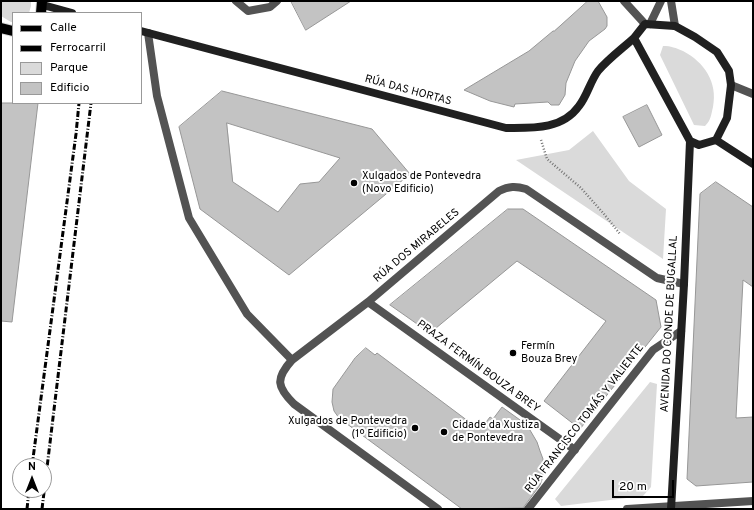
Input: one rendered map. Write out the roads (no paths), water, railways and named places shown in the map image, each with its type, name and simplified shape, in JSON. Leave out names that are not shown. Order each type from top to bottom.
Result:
[{"type":"main road","points":[[42,6],[68,12]]},
{"type":"main road","points":[[634,38],[690,141],[699,145],[716,140],[727,118],[731,85],[729,71],[717,52],[695,37],[675,26],[647,24]]},
{"type":"main road","name":"RÚA DAS HORTAS","points":[[145,32],[506,128],[536,128],[555,124],[569,118],[579,106],[598,72],[647,24]]},
{"type":"main road","points":[[1,28],[12,31]]},
{"type":"main road","points":[[716,140],[753,164]]},
{"type":"main road","name":"AVENIDA DO CONDE DE BUGALLAL","points":[[671,507],[684,284],[690,141]]},
{"type":"street","points":[[236,1],[248,11],[270,7],[277,1]]},
{"type":"street","points":[[624,1],[647,24],[661,1]]},
{"type":"street","points":[[671,1],[675,26]]},
{"type":"street","points":[[145,32],[157,96],[189,218],[247,314],[292,360],[283,370],[280,377],[280,385],[284,394],[294,404],[438,509]]},
{"type":"street","points":[[731,85],[753,94]]},
{"type":"street","name":"RÚA DOS MIRABELES","points":[[292,360],[368,302],[499,191],[507,187],[516,186],[535,193],[657,278],[684,284]]},
{"type":"street","name":"PRAZA FERMÍN BOUZA BREY","points":[[368,302],[575,450]]},
{"type":"street","name":"RÚA FRANCISCO TOMÁS Y VALIENTE","points":[[528,509],[653,350],[681,331]]},
{"type":"street","points":[[627,509],[753,501]]},
{"type":"railway","points":[[33,458],[79,104]]},
{"type":"railway","points":[[42,509],[91,104]]},
{"type":"railway","points":[[27,509],[28,498]]},
{"type":"place","name":"Xulgados de Pontevedra (Novo Edificio)","points":[[354,183]]},
{"type":"place","name":"Fermín Bouza Brey","points":[[513,353]]},
{"type":"place","name":"Xulgados de Pontevedra (1º Edificio)","points":[[415,428]]},
{"type":"place","name":"Cidade da Xustiza de Pontevedra","points":[[444,432]]}]
